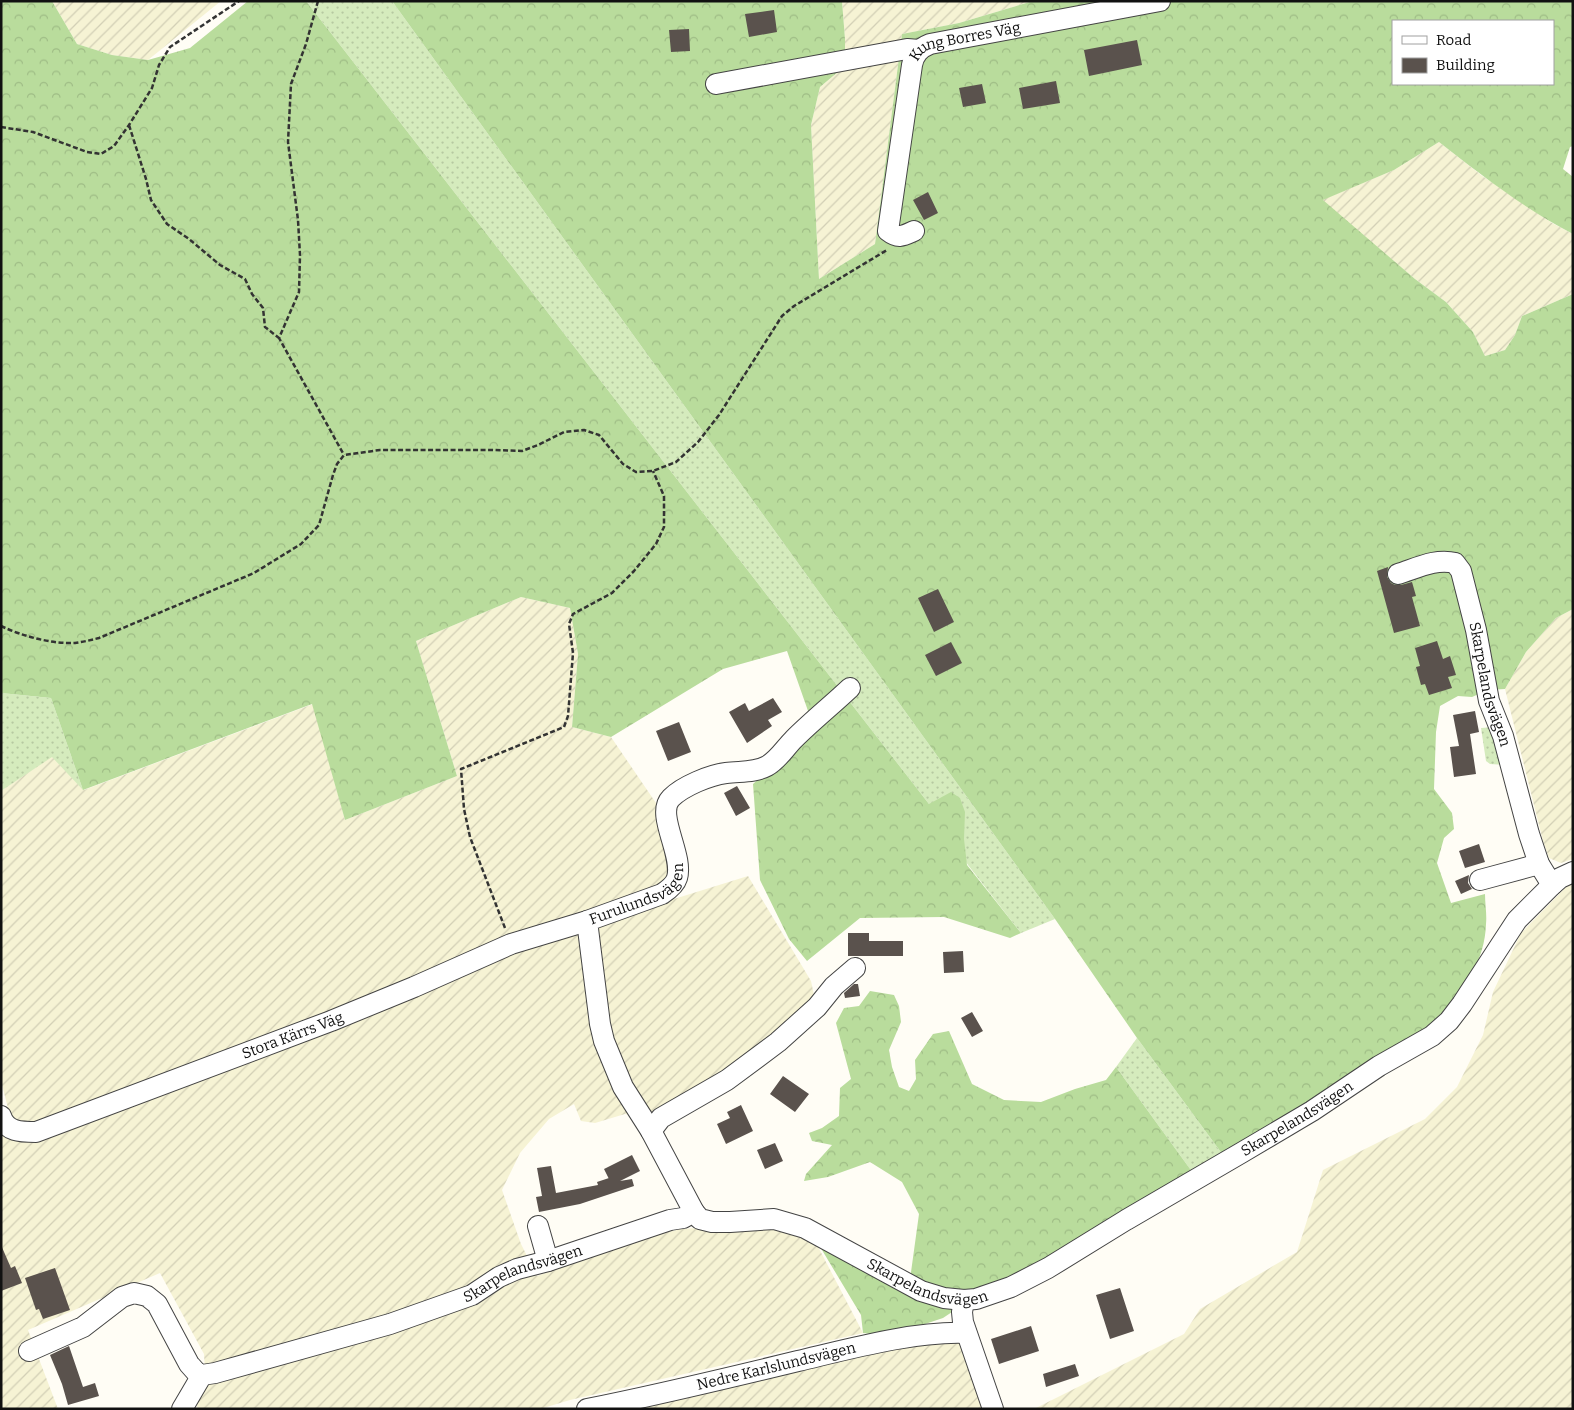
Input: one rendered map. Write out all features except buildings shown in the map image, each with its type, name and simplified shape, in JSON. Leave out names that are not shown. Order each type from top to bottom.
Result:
[{"type":"street","name":"Kung Borres Väg","points":[[894,236],[888,232],[891,203],[912,65],[919,50],[930,44],[1160,1]]},
{"type":"street","points":[[716,84],[907,49],[919,50]]},
{"type":"street","points":[[894,236],[904,236],[914,231]]},
{"type":"street","name":"Skarpelandsvägen","points":[[1398,574],[1438,561],[1455,563],[1460,571],[1476,630],[1489,701],[1503,736],[1529,834],[1539,864],[1552,885]]},
{"type":"street","name":"Furulundsvägen","points":[[694,1212],[651,1131],[624,1087],[604,1041],[600,1024],[587,921],[662,894],[671,888],[677,880],[679,863],[666,815],[667,804],[672,797],[696,782],[709,777],[760,769],[769,765],[792,741],[850,688]]},
{"type":"street","points":[[1480,880],[1539,864]]},
{"type":"street","name":"Skarpelandsvägen","points":[[202,1376],[390,1324],[472,1295],[499,1277],[517,1269],[548,1261],[670,1220],[684,1218],[694,1212],[700,1220],[712,1222],[774,1219],[806,1228],[921,1291],[944,1298],[964,1300],[1011,1287],[1048,1268],[1126,1220],[1241,1154],[1312,1111],[1379,1066],[1432,1036],[1449,1021],[1462,1004],[1517,920],[1560,878],[1573,872]]},
{"type":"street","name":"Stora Kärrs Väg","points":[[1,1116],[3,1122],[8,1127],[18,1132],[36,1132],[331,1021],[511,944],[587,921]]},
{"type":"street","points":[[651,1131],[661,1118],[727,1080],[778,1042],[817,1007],[834,986],[855,968]]},
{"type":"street","points":[[538,1226],[548,1261]]},
{"type":"street","points":[[29,1351],[83,1327],[122,1297],[134,1293],[147,1296],[157,1304],[189,1364],[202,1376],[182,1409]]},
{"type":"street","points":[[964,1300],[962,1312],[966,1333],[993,1409]]},
{"type":"street","name":"Nedre Karlslundsvägen","points":[[587,1409],[616,1406],[702,1384],[903,1338],[966,1333]]},
{"type":"path","points":[[1,127],[33,132],[87,152],[101,154],[114,146],[152,88],[159,66],[170,46],[239,1]]},
{"type":"path","points":[[279,338],[299,292],[300,255],[298,220],[288,142],[291,84],[306,44],[318,1]]},
{"type":"path","points":[[128,125],[151,200],[168,224],[220,265],[245,279],[252,294],[263,308],[265,327],[279,338],[344,455]]},
{"type":"path","points":[[1,626],[47,640],[75,643],[99,638],[254,573],[300,544],[320,525],[333,475],[337,464],[344,455],[380,450],[522,451],[564,432],[584,430],[599,435],[623,464],[636,472],[653,471],[676,462],[698,442],[719,415],[782,316],[794,306],[888,249],[894,236]]},
{"type":"path","points":[[511,944],[470,838],[464,809],[461,769],[564,727],[568,716],[573,653],[569,624],[573,614],[612,593],[634,572],[656,544],[664,527],[664,496],[653,471]]},
{"type":"shaded area","points":[[52,1],[221,1],[148,60],[112,55],[77,44]]},
{"type":"shaded area","points":[[842,1],[1033,1],[959,23],[902,34],[875,244],[819,279],[811,125],[820,87],[845,66]]},
{"type":"shaded area","points":[[1439,142],[1481,175],[1552,223],[1573,234],[1573,294],[1522,316],[1515,335],[1505,350],[1485,356],[1473,332],[1446,302],[1415,279],[1322,200],[1394,170]]},
{"type":"shaded area","points":[[521,597],[570,608],[578,654],[572,727],[611,737],[656,803],[673,864],[674,899],[748,876],[811,981],[814,995],[803,1013],[762,1047],[649,1120],[625,1114],[595,1123],[581,1121],[574,1104],[549,1119],[520,1153],[502,1190],[521,1244],[537,1276],[637,1239],[681,1229],[761,1224],[814,1239],[863,1333],[570,1400],[540,1409],[198,1409],[195,1400],[206,1388],[204,1354],[160,1273],[28,1330],[58,1409],[1,1409],[1,1120],[10,1116],[1,1081],[1,791],[52,756],[84,790],[313,704],[345,820],[457,776],[416,641]]},
{"type":"shaded area","points":[[1573,609],[1573,859],[1561,863],[1549,858],[1543,841],[1505,689],[1526,652],[1556,618]]},
{"type":"shaded area","points":[[1573,884],[1573,1409],[1034,1409],[1184,1334],[1200,1309],[1297,1252],[1323,1170],[1425,1119],[1457,1087],[1483,1035],[1493,992],[1521,933],[1567,886]]},
{"type":"shaded area","points":[[959,1340],[986,1409],[627,1409],[867,1351]]},
{"type":"green space","points":[[1,1],[52,1],[77,44],[112,55],[148,60],[190,48],[248,1],[306,1],[929,804],[951,792],[960,798],[965,812],[964,839],[967,865],[1021,933],[1010,938],[944,917],[860,918],[807,961],[789,939],[760,880],[753,784],[814,728],[787,651],[723,669],[611,737],[572,727],[578,654],[570,608],[521,597],[416,641],[457,776],[345,820],[312,704],[83,790],[51,698],[1,693]]},
{"type":"green space","points":[[306,1],[392,1],[1055,919],[1021,933],[968,865],[929,804]]},
{"type":"green space","points":[[392,1],[842,1],[845,66],[820,87],[811,125],[819,279],[875,244],[902,34],[959,23],[1033,1],[1573,1],[1573,146],[1570,147],[1563,169],[1573,177],[1573,234],[1521,203],[1439,142],[1394,170],[1323,200],[1415,279],[1446,302],[1473,332],[1485,356],[1505,350],[1515,335],[1522,316],[1573,294],[1573,609],[1556,618],[1526,652],[1505,689],[1488,690],[1472,697],[1458,696],[1440,706],[1436,732],[1434,789],[1452,813],[1454,829],[1444,838],[1437,863],[1451,903],[1485,894],[1485,937],[1478,962],[1459,997],[1444,1018],[1223,1155],[1137,1038],[1055,919]]},
{"type":"green space","points":[[1,693],[51,698],[83,790],[52,757],[1,791]]},
{"type":"green space","points":[[1495,727],[1505,765],[1490,764],[1486,761],[1481,728]]},
{"type":"green space","points":[[870,991],[894,995],[899,1006],[901,1022],[889,1050],[892,1067],[899,1087],[909,1091],[916,1079],[915,1060],[933,1034],[949,1031],[972,1084],[1004,1100],[1041,1102],[1106,1080],[1116,1067],[1193,1173],[1048,1257],[982,1292],[943,1318],[889,1336],[863,1333],[861,1315],[819,1245],[908,1294],[919,1214],[902,1182],[870,1162],[828,1177],[804,1181],[806,1174],[832,1145],[812,1141],[809,1133],[822,1128],[839,1116],[840,1088],[851,1079],[836,1023],[844,1008],[859,1006]]},
{"type":"green space","points":[[1137,1038],[1223,1155],[1193,1173],[1116,1067]]}]
